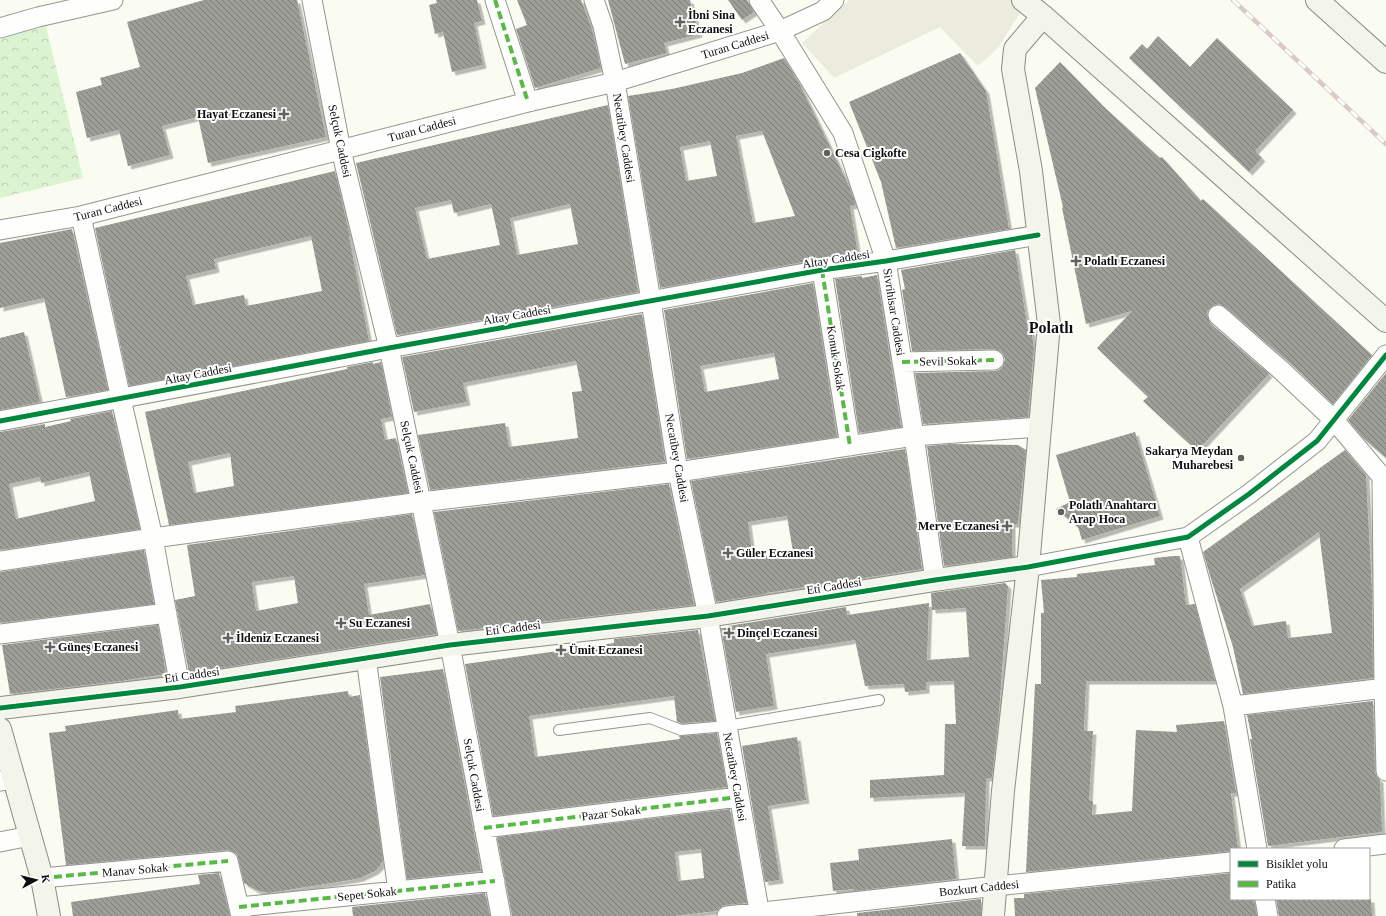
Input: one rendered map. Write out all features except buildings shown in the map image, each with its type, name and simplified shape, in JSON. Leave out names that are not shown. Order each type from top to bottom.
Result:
[{"type":"street","points":[[0,28],[35,8],[113,0]]},
{"type":"street","name":"Selçuk Caddesi","points":[[312,0],[341,150],[389,348],[421,502],[450,645],[501,916]]},
{"type":"street","points":[[495,0],[528,102]]},
{"type":"street","name":"Necatibey Caddesi","points":[[594,0],[603,26],[615,82],[678,472],[708,616],[760,914]]},
{"type":"street","name":"Sivrihisar Caddesi","points":[[759,0],[843,133],[886,261],[935,580]]},
{"type":"street","name":"Turan Caddesi","points":[[0,230],[82,216],[528,102],[615,82],[780,32],[823,10],[834,0]]},
{"type":"street","points":[[1023,0],[1043,16],[1386,321]]},
{"type":"street","points":[[1317,0],[1386,62]]},
{"type":"street","points":[[993,916],[1003,791],[1028,567],[1049,324],[1031,170],[1013,69],[1015,48],[1043,16]]},
{"type":"street","points":[[82,216],[121,399],[154,538],[180,687]]},
{"type":"street","name":"Altay Caddesi","points":[[0,421],[389,348],[822,270],[886,261],[1038,234]]},
{"type":"street","name":"Konuk Sokak","points":[[822,270],[850,446]]},
{"type":"street","points":[[1218,315],[1282,371],[1334,420],[1382,477],[1385,528],[1386,771]]},
{"type":"street","points":[[1028,567],[1188,538],[1249,494],[1317,441],[1386,355]]},
{"type":"street","name":"Sevil Sokak","points":[[902,362],[994,360]]},
{"type":"street","points":[[0,561],[154,538],[421,502],[678,472],[914,436],[1040,427]]},
{"type":"street","points":[[1188,538],[1233,706],[1257,848]]},
{"type":"street","name":"Eti Caddesi","points":[[0,708],[180,687],[450,645],[708,616],[935,580],[1028,567]]},
{"type":"street","points":[[0,634],[167,613]]},
{"type":"street","points":[[366,658],[398,891]]},
{"type":"street","points":[[1233,706],[1385,688]]},
{"type":"street","points":[[0,729],[7,780],[30,836],[42,878],[50,916]]},
{"type":"street","name":"Pazar Sokak","points":[[484,828],[739,797]]},
{"type":"street","points":[[0,842],[30,836]]},
{"type":"street","points":[[1352,848],[1386,844]]},
{"type":"street","name":"Manav Sokak","points":[[42,878],[228,861],[240,912]]},
{"type":"street","name":"Bozkurt Caddesi","points":[[727,916],[760,914],[996,886],[1230,862]]},
{"type":"street","name":"Sepet Sokak","points":[[240,912],[398,891],[495,881]]},
{"type":"street","points":[[1265,900],[1268,916]]},
{"type":"lane","points":[[558,730],[650,718],[681,730],[727,726],[880,700]]},
{"type":"green space","points":[[45,22],[83,178],[0,198],[0,34]]},
{"type":"shaded area","points":[[849,0],[1015,0],[1024,7],[997,49],[978,66],[940,27],[834,78],[802,43]]},
{"type":"railway","points":[[1233,0],[1386,144]]},
{"type":"marked path","points":[[495,0],[528,102]]},
{"type":"marked path","points":[[822,270],[850,446]]},
{"type":"marked path","points":[[902,362],[994,360]]},
{"type":"marked path","points":[[484,828],[739,797]]},
{"type":"marked path","points":[[42,878],[228,861]]},
{"type":"marked path","points":[[239,907],[495,881]]},
{"type":"cycle path","points":[[0,421],[389,348],[822,270],[886,261],[1038,235]]},
{"type":"cycle path","points":[[0,708],[180,687],[450,645],[708,616],[935,580],[1028,567],[1188,537],[1249,494],[1317,441],[1386,355]]},
{"type":"place","name":"İbni Sina Eczanesi","points":[[680,22]]},
{"type":"place","name":"Hayat Eczanesi","points":[[284,114]]},
{"type":"place","name":"Cesa Cigkofte","points":[[827,153]]},
{"type":"place","name":"Polatlı Eczanesi","points":[[1076,261]]},
{"type":"place","name":"Sakarya Meydan Muharebesi","points":[[1241,458]]},
{"type":"place","name":"Polatlı Anahtarcı Arap Hoca","points":[[1061,512]]},
{"type":"place","name":"Merve Eczanesi","points":[[1007,526]]},
{"type":"place","name":"Güler Eczanesi","points":[[728,553]]},
{"type":"place","name":"Su Eczanesi","points":[[341,623]]},
{"type":"place","name":"Dinçel Eczanesi","points":[[729,633]]},
{"type":"place","name":"İldeniz Eczanesi","points":[[228,638]]},
{"type":"place","name":"Güneş Eczanesi","points":[[50,647]]},
{"type":"place","name":"Ümit Eczanesi","points":[[561,650]]},
{"type":"district","name":"Polatlı","points":[[1051,327]]}]
